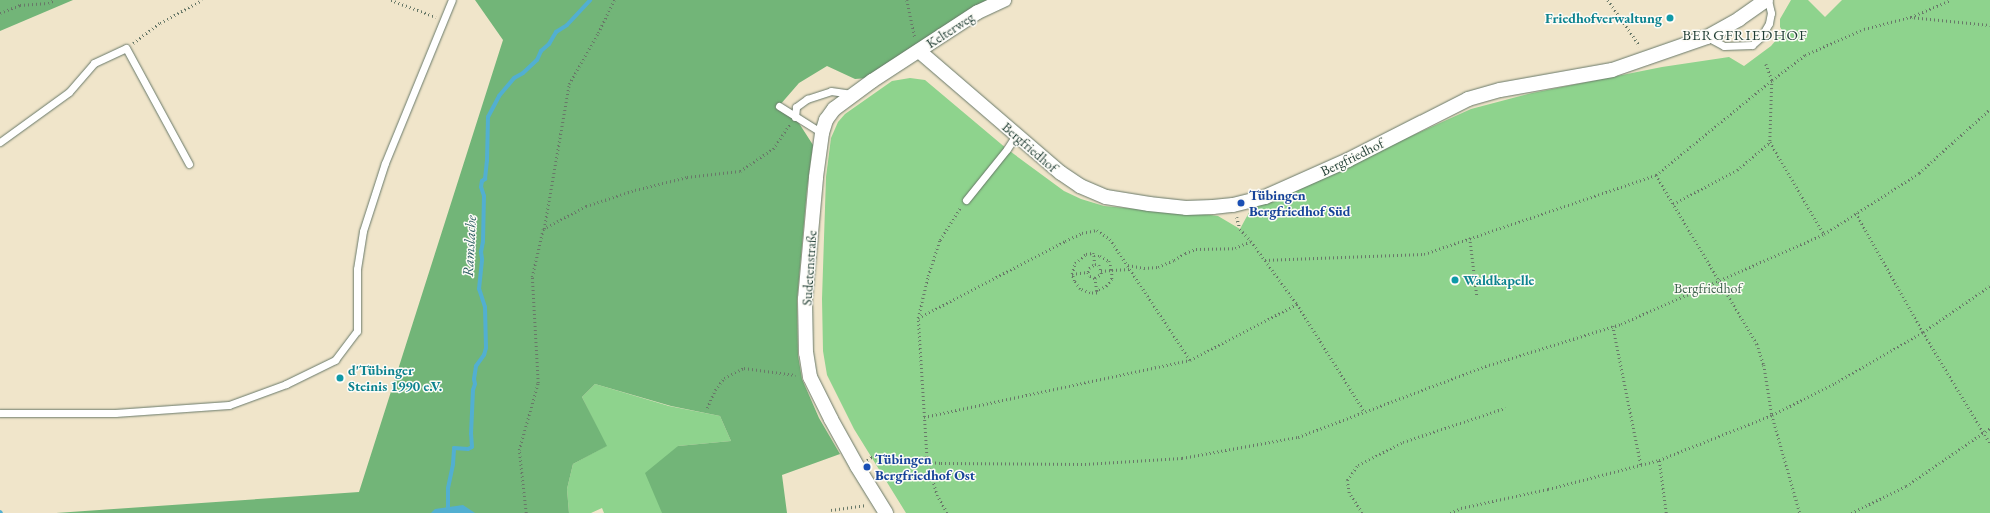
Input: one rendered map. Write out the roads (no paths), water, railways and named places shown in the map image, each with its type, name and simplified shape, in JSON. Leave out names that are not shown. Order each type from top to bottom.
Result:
[{"type":"street","name":"Kelterweg","points":[[919,51],[978,12],[1004,0]]},
{"type":"street","name":"Bergfriedhof","points":[[919,51],[1061,173],[1080,186],[1106,197],[1186,208],[1233,205],[1265,197],[1348,160],[1468,99],[1500,90],[1612,70],[1707,37],[1739,19],[1760,2]]},
{"type":"street","name":"Sudetenstraße","points":[[882,508],[857,466],[810,377],[806,353],[805,299],[816,177],[822,133],[826,120],[834,109],[854,94],[919,51]]},
{"type":"lane","points":[[0,413],[115,413],[229,405],[286,384],[335,360],[357,331],[357,269],[363,231],[385,163],[452,0]]},
{"type":"lane","points":[[1707,37],[1724,46],[1752,45],[1761,37],[1769,23],[1771,13],[1760,2]]},
{"type":"lane","points":[[0,142],[69,92],[94,63],[126,48],[189,164]]},
{"type":"lane","points":[[795,117],[796,107],[807,99],[831,91],[854,94]]},
{"type":"lane","points":[[779,106],[822,133]]},
{"type":"lane","points":[[966,200],[1007,149],[1016,135]]},
{"type":"water","points":[[463,505],[475,513],[431,513],[435,509]]},
{"type":"waterway","name":"Ramslache","points":[[448,513],[448,488],[453,464],[454,448],[468,449],[472,447],[471,434],[473,390],[475,384],[474,379],[476,366],[484,355],[486,348],[485,307],[479,289],[483,242],[484,196],[481,187],[482,181],[485,179],[487,161],[488,117],[499,96],[514,78],[523,73],[537,60],[541,51],[549,44],[556,32],[567,25],[590,0]]},
{"type":"place","name":"Friedhofverwaltung","points":[[1670,18]]},
{"type":"place","name":"Tübingen Bergfriedhof Süd","points":[[1241,203]]},
{"type":"place","name":"Waldkapelle","points":[[1455,280]]},
{"type":"place","name":"d'Tübinger Steinis 1990 e.V.","points":[[340,378]]},
{"type":"place","name":"Tübingen Bergfriedhof Ost","points":[[867,467]]},
{"type":"district","name":"BERGFRIEDHOF","points":[[1745,35]]}]
